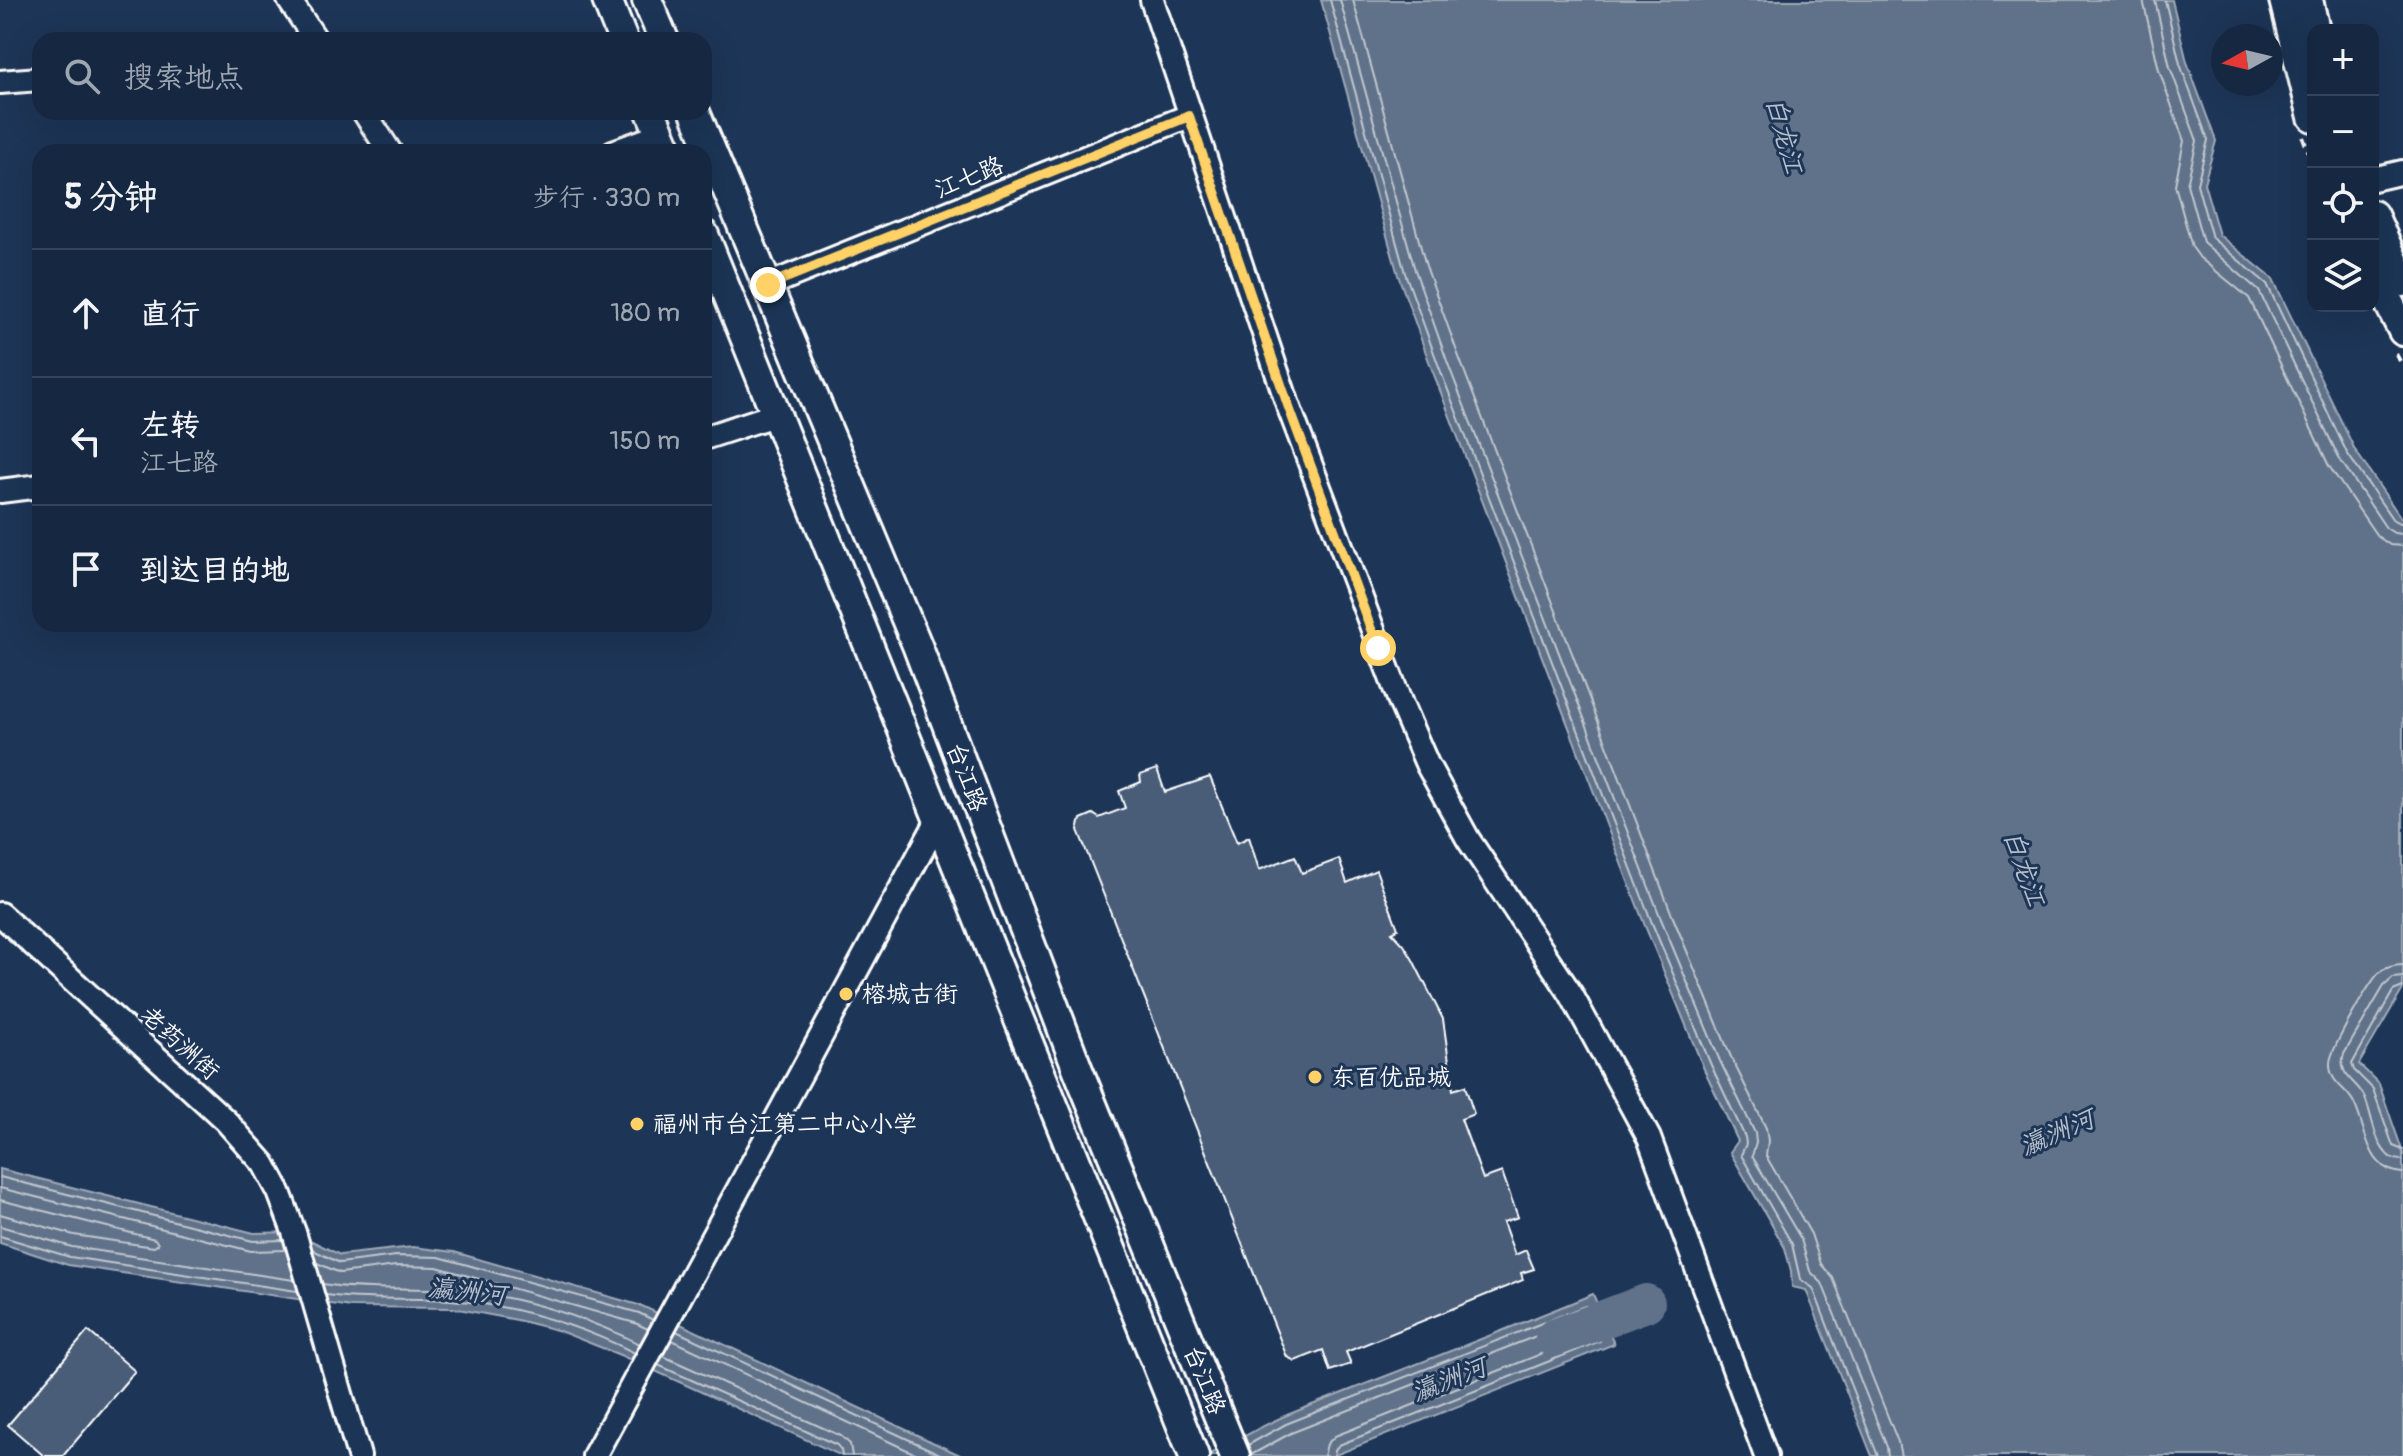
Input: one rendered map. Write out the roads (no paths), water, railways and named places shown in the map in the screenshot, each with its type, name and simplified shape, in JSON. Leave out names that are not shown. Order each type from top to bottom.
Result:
[{"type":"main road","points":[[607,0],[620,32]]},
{"type":"main road","points":[[647,0],[661,32]]},
{"type":"main road","points":[[2284,0],[2308,96]]},
{"type":"main road","points":[[2308,0],[2314,24]]},
{"type":"main road","name":"台江路","points":[[698,120],[709,144]]},
{"type":"main road","name":"台江路","points":[[712,152],[917,645],[1078,1070],[1234,1450]]},
{"type":"main road","points":[[2379,228],[2403,282]]},
{"type":"main road","name":"台江路","points":[[712,273],[777,414],[1194,1456]]},
{"type":"main road","points":[[2379,283],[2403,331]]},
{"type":"street","points":[[289,0],[311,32]]},
{"type":"street","points":[[1152,0],[1288,405],[1401,704],[1427,764],[1468,839],[1571,994],[1649,1138],[1766,1456]]},
{"type":"street","points":[[0,82],[32,80]]},
{"type":"street","name":"江七路","points":[[768,285],[1189,116]]},
{"type":"street","points":[[369,120],[385,144]]},
{"type":"street","points":[[633,144],[660,133]]},
{"type":"street","points":[[2379,178],[2403,172]]},
{"type":"street","points":[[712,435],[777,414]]},
{"type":"street","points":[[0,491],[32,487]]},
{"type":"street","points":[[594,1456],[938,820]]},
{"type":"street","name":"老药洲街","points":[[0,914],[243,1137],[272,1177],[294,1232],[359,1456]]},
{"type":"water","name":"白龙江","points":[[1321,0],[2172,0],[2187,62],[2216,141],[2204,183],[2219,235],[2273,279],[2355,450],[2403,521],[2403,989],[2359,1064],[2379,1084],[2403,1153],[2403,1456],[1872,1456],[1806,1290],[1792,1287],[1785,1248],[1730,1152],[1738,1141],[1704,1069],[1645,926],[1431,367],[1398,275]]},
{"type":"water","points":[[0,1169],[254,1233],[294,1232],[340,1255],[413,1247],[454,1252],[642,1306],[962,1456],[842,1456],[620,1355],[557,1330],[517,1320],[453,1308],[351,1307],[68,1265],[0,1243]]},
{"type":"water","points":[[1593,1294],[1614,1344],[1333,1456],[1205,1456],[1287,1415]]},
{"type":"waterway","name":"瀛洲河","points":[[1554,1338],[1646,1303]]},
{"type":"place","name":"榕城古街","points":[[846,994]]},
{"type":"place","name":"东百优品城","points":[[1315,1077]]},
{"type":"place","name":"福州市台江第二中心小学","points":[[637,1124]]}]
